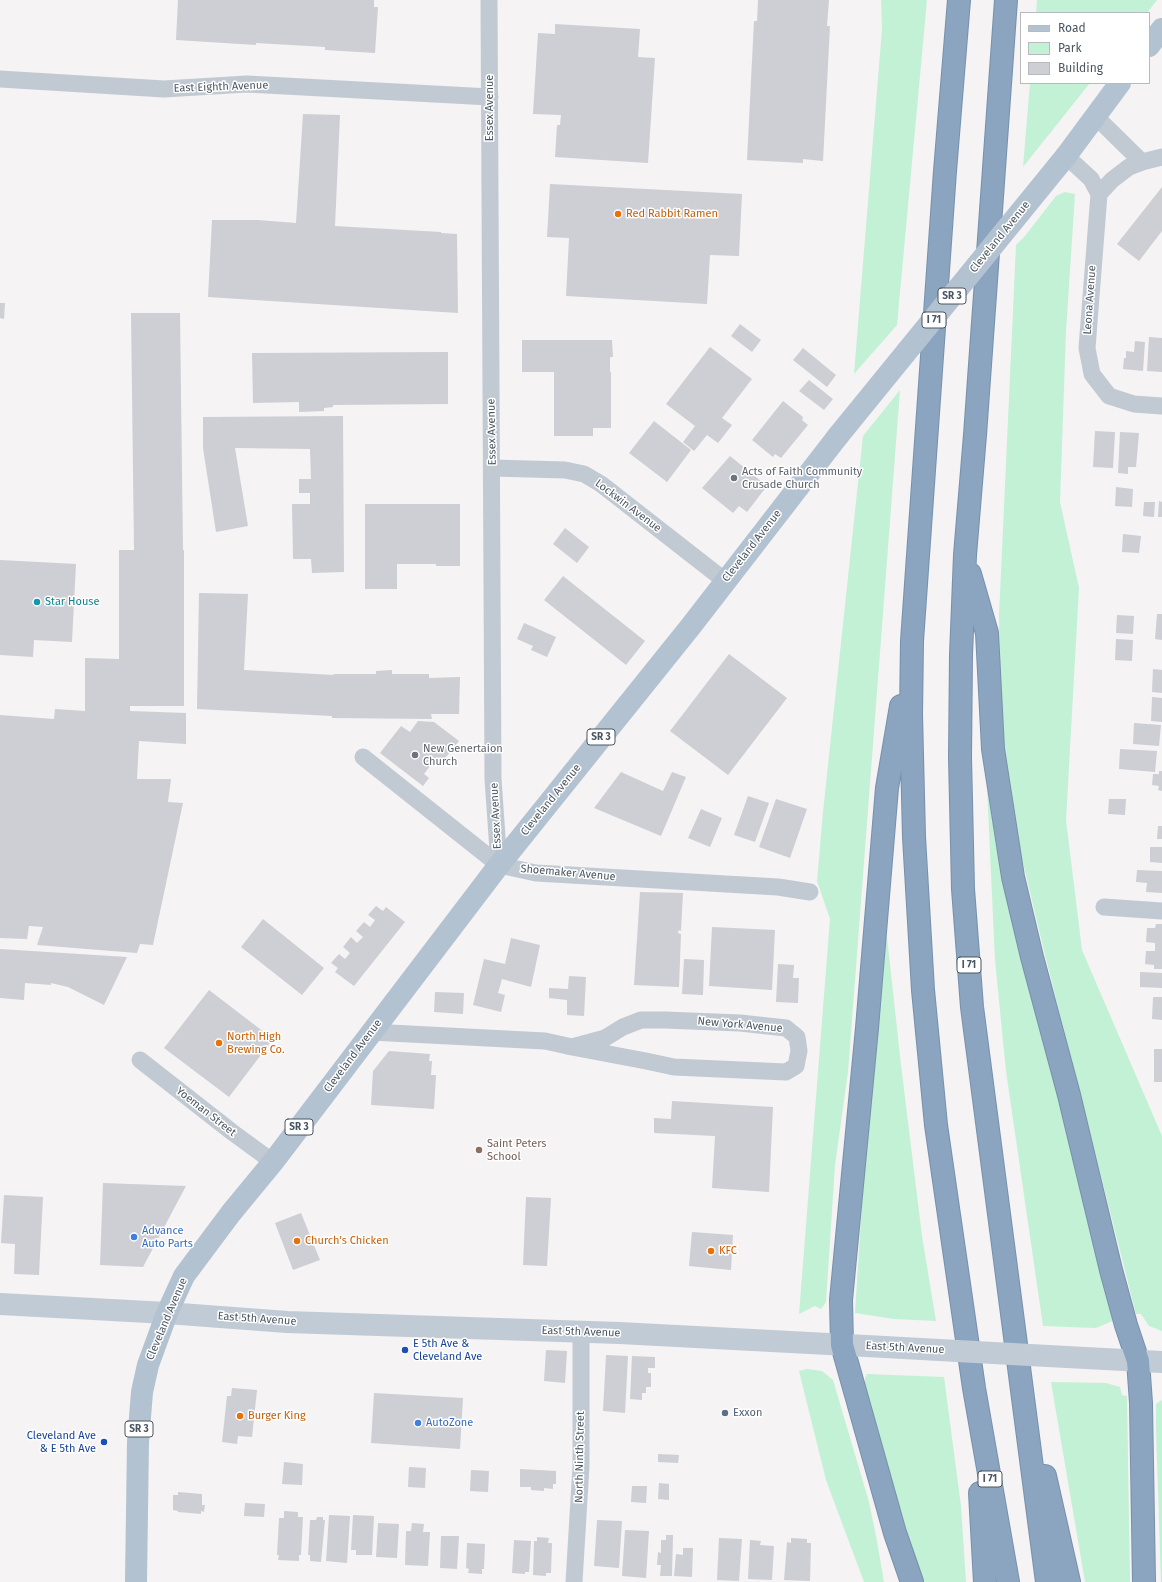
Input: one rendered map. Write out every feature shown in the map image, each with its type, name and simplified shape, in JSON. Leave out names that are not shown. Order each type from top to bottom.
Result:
[{"type":"highway","name":"I 71","points":[[959,0],[943,186],[912,641],[911,714],[914,837],[923,990],[936,1125],[974,1388],[1008,1582]]},
{"type":"highway","name":"I 71","points":[[1006,0],[976,427],[965,555],[961,654],[960,757],[963,889],[972,1007],[1047,1582]]},
{"type":"highway","points":[[965,555],[987,633],[993,749],[1013,877],[1032,956],[1069,1095],[1111,1270],[1126,1325],[1138,1361],[1141,1403],[1144,1582]]},
{"type":"highway","points":[[912,641],[887,788],[868,1028],[841,1300],[842,1345],[895,1533],[912,1582]]},
{"type":"highway","points":[[1020,1371],[1069,1582]]},
{"type":"highway","points":[[974,1388],[986,1582]]},
{"type":"highway","points":[[895,1533],[898,1582]]},
{"type":"main road","points":[[1150,45],[1162,29]]},
{"type":"main road","name":"Cleveland Avenue","points":[[136,1582],[138,1442],[142,1392],[148,1365],[167,1313],[184,1276],[231,1213],[273,1162],[499,865],[691,626],[724,580],[838,436],[1066,156],[1119,84]]},
{"type":"main road","name":"East 5th Avenue","points":[[0,1304],[167,1313],[288,1322],[581,1332],[1162,1362]]},
{"type":"street","name":"Essex Avenue","points":[[489,0],[493,779],[499,865]]},
{"type":"street","name":"East Eighth Avenue","points":[[0,80],[164,89],[247,84],[490,97]]},
{"type":"street","points":[[1095,116],[1142,162]]},
{"type":"street","points":[[1066,156],[1092,179],[1099,194],[1112,180],[1129,167],[1162,157]]},
{"type":"street","name":"Leona Avenue","points":[[1099,194],[1087,348],[1092,374],[1109,396],[1134,404],[1162,406]]},
{"type":"street","name":"Lockwin Avenue","points":[[492,468],[565,470],[584,474],[601,484],[724,580]]},
{"type":"street","name":"Shoemaker Avenue","points":[[363,757],[499,865],[536,873],[778,887],[810,892]]},
{"type":"street","points":[[1104,907],[1162,911]]},
{"type":"street","name":"New York Avenue","points":[[371,1032],[545,1041],[572,1047],[674,1067],[786,1072],[796,1066],[799,1051],[797,1037],[786,1028],[740,1023],[665,1020],[641,1020],[623,1027],[605,1038],[572,1047]]},
{"type":"street","name":"Yoeman Street","points":[[140,1060],[273,1162]]},
{"type":"street","name":"North Ninth Street","points":[[574,1582],[581,1466],[581,1332]]},
{"type":"green space","points":[[881,0],[927,0],[897,325],[854,374],[882,29]]},
{"type":"green space","points":[[1037,0],[1157,0],[1148,12],[1036,12]]},
{"type":"green space","points":[[1030,84],[1089,84],[1023,167]]},
{"type":"green space","points":[[1065,192],[1075,194],[1066,332],[1060,502],[1079,588],[1066,820],[1082,950],[1162,1136],[1162,1331],[1149,1326],[1141,1314],[1136,1314],[1045,955],[1015,829],[1007,787],[1000,700],[999,616],[1016,245],[1025,236],[1056,196]]},
{"type":"green space","points":[[900,390],[848,1072],[835,1165],[826,1302],[821,1309],[815,1306],[799,1314],[830,919],[817,881],[863,436]]},
{"type":"green space","points":[[987,787],[1002,874],[1115,1320],[1096,1328],[1043,1326],[1006,1071],[995,960]]},
{"type":"green space","points":[[887,937],[922,1236],[936,1321],[894,1319],[855,1313],[867,1124],[882,938]]},
{"type":"green space","points":[[807,1369],[822,1371],[833,1380],[869,1502],[884,1582],[864,1582],[826,1480],[799,1371]]},
{"type":"green space","points":[[867,1374],[944,1377],[961,1506],[966,1582],[922,1582],[865,1388],[865,1378]]},
{"type":"green space","points":[[1051,1382],[1106,1383],[1120,1387],[1122,1395],[1127,1396],[1130,1582],[1085,1582]]},
{"type":"green space","points":[[1162,1400],[1162,1582],[1161,1582],[1156,1404]]},
{"type":"building","points":[[178,0],[374,0],[374,7],[378,7],[375,53],[325,50],[325,47],[256,43],[256,45],[176,40]]},
{"type":"building","points":[[758,0],[829,0],[827,26],[830,26],[823,161],[803,159],[803,163],[747,160],[754,21],[757,21]]},
{"type":"building","points":[[555,24],[640,29],[638,57],[655,58],[648,163],[555,157],[557,125],[560,125],[561,115],[533,114],[538,33],[555,34]]},
{"type":"building","points":[[303,114],[340,115],[335,226],[457,234],[458,313],[208,297],[212,220],[258,220],[296,223]]},
{"type":"building","points":[[550,184],[742,194],[739,256],[710,255],[707,304],[566,296],[569,238],[547,237]]},
{"type":"building","points":[[1162,187],[1162,231],[1139,261],[1117,244]]},
{"type":"building","points":[[0,303],[5,303],[4,319],[0,318]]},
{"type":"building","points":[[131,313],[180,313],[184,550],[184,706],[130,706],[130,711],[186,713],[186,744],[139,741],[137,779],[171,779],[168,802],[183,803],[153,945],[140,944],[137,953],[37,945],[43,927],[29,926],[27,939],[0,938],[0,715],[54,719],[55,709],[85,711],[85,658],[119,659],[119,550],[134,550]]},
{"type":"building","points":[[740,324],[761,340],[752,352],[731,336]]},
{"type":"building","points":[[1149,337],[1162,338],[1162,372],[1147,371]]},
{"type":"building","points":[[522,340],[612,340],[613,357],[610,357],[611,428],[593,428],[593,436],[554,436],[554,372],[522,372]]},
{"type":"building","points":[[1135,341],[1145,342],[1143,371],[1123,369],[1126,351],[1134,352]]},
{"type":"building","points":[[710,347],[752,379],[722,418],[732,425],[718,443],[707,435],[694,451],[683,442],[695,426],[666,404]]},
{"type":"building","points":[[803,348],[836,375],[827,387],[793,360]]},
{"type":"building","points":[[448,352],[448,404],[333,405],[333,407],[324,408],[324,411],[299,412],[299,402],[253,403],[252,353]]},
{"type":"building","points":[[809,380],[833,399],[824,410],[799,391]]},
{"type":"building","points":[[783,401],[803,417],[802,420],[808,425],[781,458],[775,454],[773,457],[752,440]]},
{"type":"building","points":[[343,416],[344,572],[312,573],[311,559],[293,559],[292,504],[310,504],[310,493],[299,493],[299,479],[311,479],[310,449],[235,448],[248,526],[216,532],[203,448],[203,417]]},
{"type":"building","points":[[654,421],[691,450],[667,482],[629,453]]},
{"type":"building","points":[[1095,431],[1115,432],[1113,468],[1093,467]]},
{"type":"building","points":[[1120,432],[1139,433],[1136,467],[1128,467],[1128,474],[1118,473]]},
{"type":"building","name":"Acts of Faith Community Crusade Church","points":[[730,456],[767,486],[747,512],[739,506],[733,513],[702,488]]},
{"type":"building","points":[[1116,487],[1133,489],[1132,507],[1115,506]]},
{"type":"building","points":[[1159,501],[1162,502],[1162,517],[1158,517]]},
{"type":"building","points":[[1144,502],[1155,502],[1154,517],[1143,516]]},
{"type":"building","points":[[365,504],[460,504],[460,566],[436,566],[436,564],[397,564],[397,589],[365,589]]},
{"type":"building","points":[[565,528],[589,547],[577,563],[553,544]]},
{"type":"building","points":[[1123,534],[1141,536],[1139,553],[1122,552]]},
{"type":"building","name":"Star House","points":[[0,560],[76,564],[72,642],[34,640],[33,657],[0,655]]},
{"type":"building","points":[[563,576],[645,641],[626,665],[544,600]]},
{"type":"building","points":[[199,593],[248,594],[244,670],[334,675],[333,674],[376,674],[376,671],[392,670],[392,674],[429,674],[429,678],[460,677],[459,714],[431,714],[432,719],[332,718],[332,716],[197,709]]},
{"type":"building","points":[[1157,614],[1162,614],[1162,640],[1155,639]]},
{"type":"building","points":[[1117,615],[1134,616],[1133,634],[1116,633]]},
{"type":"building","points":[[524,623],[556,637],[547,657],[531,650],[533,646],[517,639]]},
{"type":"building","points":[[1116,639],[1133,640],[1132,661],[1115,660]]},
{"type":"building","points":[[729,654],[787,698],[728,775],[670,731]]},
{"type":"building","points":[[1153,669],[1162,670],[1162,693],[1152,692]]},
{"type":"building","points":[[1152,697],[1162,698],[1162,722],[1151,721]]},
{"type":"building","name":"New Genertaion Church","points":[[418,721],[434,722],[459,741],[442,762],[436,758],[424,774],[429,778],[423,786],[380,753],[401,726],[410,732]]},
{"type":"building","points":[[1134,723],[1161,725],[1159,746],[1133,744]]},
{"type":"building","points":[[1120,749],[1157,751],[1155,772],[1119,769]]},
{"type":"building","points":[[1159,771],[1162,771],[1162,791],[1158,790],[1159,786],[1152,785],[1153,774],[1159,774]]},
{"type":"building","points":[[621,772],[663,791],[672,772],[686,777],[661,836],[594,808]]},
{"type":"building","points":[[748,796],[769,803],[755,842],[734,835]]},
{"type":"building","points":[[776,799],[807,809],[790,858],[759,847]]},
{"type":"building","points":[[1109,799],[1126,799],[1125,815],[1108,814]]},
{"type":"building","points":[[701,809],[722,818],[710,847],[688,838]]},
{"type":"building","points":[[1158,826],[1162,826],[1162,839],[1157,839]]},
{"type":"building","points":[[1150,847],[1162,847],[1162,863],[1150,862]]},
{"type":"building","points":[[1137,870],[1162,871],[1162,893],[1146,892],[1147,883],[1136,882]]},
{"type":"building","points":[[640,892],[683,893],[681,931],[679,930],[678,932],[681,934],[679,987],[634,985]]},
{"type":"building","points":[[376,906],[383,911],[386,907],[405,922],[354,986],[335,972],[338,968],[331,963],[339,954],[345,959],[350,953],[343,947],[351,937],[357,943],[363,937],[356,931],[364,922],[370,927],[375,920],[368,915]]},
{"type":"building","points":[[263,919],[324,968],[302,995],[241,947]]},
{"type":"building","points":[[1156,924],[1162,924],[1162,969],[1154,969],[1154,965],[1145,964],[1146,951],[1155,951],[1155,943],[1146,942],[1147,928],[1155,928]]},
{"type":"building","points":[[712,927],[775,930],[772,990],[709,986]]},
{"type":"building","points":[[511,938],[540,945],[531,987],[502,979],[498,993],[505,995],[501,1012],[473,1005],[484,959],[505,964]]},
{"type":"building","points":[[0,949],[127,957],[104,1005],[68,987],[51,983],[51,985],[25,983],[24,1000],[0,998]]},
{"type":"building","points":[[684,959],[704,960],[703,995],[682,994]]},
{"type":"building","points":[[778,964],[794,965],[793,978],[799,978],[798,1003],[776,1002]]},
{"type":"building","points":[[1140,972],[1162,973],[1162,988],[1140,987]]},
{"type":"building","points":[[569,976],[586,977],[584,1016],[567,1015],[567,1000],[549,998],[549,988],[568,989]]},
{"type":"building","name":"North High Brewing Co.","points":[[209,990],[273,1039],[229,1097],[164,1048]]},
{"type":"building","points":[[435,992],[464,993],[463,1014],[434,1012]]},
{"type":"building","points":[[1153,997],[1162,997],[1162,1020],[1152,1019]]},
{"type":"building","points":[[1154,1049],[1162,1049],[1162,1082],[1154,1082]]},
{"type":"building","points":[[389,1051],[430,1054],[429,1061],[432,1061],[431,1075],[436,1075],[434,1109],[371,1105],[373,1071]]},
{"type":"building","points":[[672,1101],[773,1107],[769,1192],[712,1188],[715,1136],[654,1133],[654,1118],[671,1119]]},
{"type":"building","points":[[103,1183],[186,1186],[143,1267],[100,1265]]},
{"type":"building","points":[[4,1195],[43,1197],[39,1275],[14,1274],[15,1244],[1,1243]]},
{"type":"building","points":[[526,1197],[551,1198],[547,1266],[523,1265]]},
{"type":"building","name":"Church's Chicken","points":[[301,1213],[320,1260],[293,1270],[275,1223]]},
{"type":"building","name":"KFC","points":[[692,1232],[733,1235],[731,1270],[689,1266]]},
{"type":"building","points":[[546,1350],[567,1351],[565,1383],[544,1381]]},
{"type":"building","points":[[606,1355],[628,1356],[625,1413],[603,1411]]},
{"type":"building","points":[[632,1356],[655,1357],[655,1368],[648,1368],[648,1373],[651,1373],[651,1387],[646,1387],[646,1393],[642,1393],[642,1400],[630,1399]]},
{"type":"building","name":"Burger King","points":[[232,1388],[257,1390],[252,1437],[238,1436],[237,1444],[222,1442],[227,1396],[231,1396]]},
{"type":"building","points":[[374,1393],[463,1398],[460,1449],[371,1443]]},
{"type":"building","points":[[658,1454],[679,1455],[678,1463],[658,1462]]},
{"type":"building","points":[[284,1462],[303,1464],[302,1485],[282,1484]]},
{"type":"building","points":[[409,1467],[426,1468],[425,1488],[408,1487]]},
{"type":"building","points":[[520,1469],[556,1471],[556,1484],[553,1484],[553,1489],[544,1488],[544,1491],[531,1490],[531,1487],[520,1487]]},
{"type":"building","points":[[471,1470],[489,1471],[488,1492],[470,1491]]},
{"type":"building","points":[[659,1483],[669,1484],[669,1500],[658,1499]]},
{"type":"building","points":[[632,1486],[647,1486],[646,1503],[631,1502]]},
{"type":"building","points":[[178,1492],[202,1494],[202,1505],[205,1505],[204,1512],[201,1511],[201,1514],[178,1512],[173,1510],[173,1495],[178,1495]]},
{"type":"building","points":[[245,1503],[265,1504],[264,1517],[244,1516]]},
{"type":"building","points":[[284,1511],[298,1512],[298,1517],[303,1517],[301,1555],[299,1555],[299,1561],[278,1560],[279,1518],[284,1518]]},
{"type":"building","points":[[329,1515],[350,1516],[347,1563],[326,1561]]},
{"type":"building","points":[[353,1515],[374,1516],[372,1555],[356,1555],[356,1550],[351,1550]]},
{"type":"building","points":[[317,1517],[323,1517],[323,1520],[325,1520],[321,1562],[310,1561],[310,1555],[308,1555],[310,1520],[316,1520]]},
{"type":"building","points":[[597,1520],[622,1521],[619,1568],[594,1566]]},
{"type":"building","points":[[378,1523],[399,1524],[397,1558],[376,1557]]},
{"type":"building","points":[[412,1523],[424,1524],[423,1532],[430,1532],[428,1566],[405,1565],[406,1531],[411,1531]]},
{"type":"building","points":[[625,1530],[649,1531],[646,1578],[622,1576]]},
{"type":"building","points":[[666,1535],[673,1535],[672,1576],[660,1576],[661,1565],[657,1565],[658,1552],[661,1553],[661,1540],[666,1540]]},
{"type":"building","points":[[441,1536],[459,1536],[457,1569],[440,1568]]},
{"type":"building","points":[[537,1537],[549,1538],[548,1543],[552,1543],[551,1573],[546,1573],[546,1576],[533,1575],[534,1541],[537,1541]]},
{"type":"building","points":[[719,1538],[742,1539],[739,1581],[717,1580]]},
{"type":"building","points":[[791,1538],[807,1539],[807,1543],[811,1543],[810,1581],[784,1580],[787,1542],[791,1543]]},
{"type":"building","points":[[514,1540],[531,1541],[529,1572],[525,1572],[525,1574],[512,1573]]},
{"type":"building","points":[[750,1540],[761,1541],[760,1545],[774,1546],[772,1580],[748,1579]]},
{"type":"building","points":[[467,1543],[485,1544],[484,1569],[482,1569],[482,1574],[468,1573],[469,1569],[466,1568]]},
{"type":"building","points":[[683,1548],[693,1548],[692,1577],[674,1576],[676,1554],[683,1555]]},
{"type":"place","name":"Red Rabbit Ramen","points":[[618,214]]},
{"type":"place","name":"Acts of Faith Community Crusade Church","points":[[734,478]]},
{"type":"place","name":"Star House","points":[[37,602]]},
{"type":"place","name":"New Genertaion Church","points":[[415,755]]},
{"type":"place","name":"North High Brewing Co.","points":[[219,1043]]},
{"type":"place","name":"Saint Peters School","points":[[479,1150]]},
{"type":"place","name":"Advance Auto Parts","points":[[134,1237]]},
{"type":"place","name":"Church's Chicken","points":[[297,1241]]},
{"type":"place","name":"KFC","points":[[711,1251]]},
{"type":"place","name":"E 5th Ave & Cleveland Ave","points":[[405,1350]]},
{"type":"place","name":"Exxon","points":[[725,1413]]},
{"type":"place","name":"Burger King","points":[[240,1416]]},
{"type":"place","name":"AutoZone","points":[[418,1423]]},
{"type":"place","name":"Cleveland Ave & E 5th Ave","points":[[104,1442]]}]
